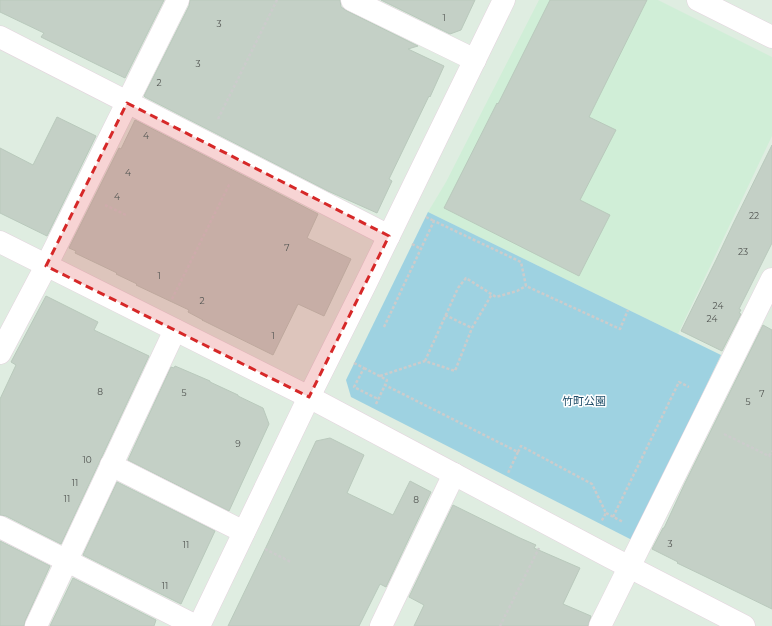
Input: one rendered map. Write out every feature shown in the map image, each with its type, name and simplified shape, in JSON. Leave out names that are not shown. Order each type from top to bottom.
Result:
[{"type":"street","points":[[0,353],[46,266],[178,0]]},
{"type":"street","points":[[352,0],[475,60]]},
{"type":"street","points":[[0,527],[198,626],[504,0]]},
{"type":"street","points":[[698,0],[772,37]]},
{"type":"street","points":[[0,38],[389,236]]},
{"type":"street","points":[[0,242],[310,397],[744,626]]},
{"type":"street","points":[[600,626],[713,398],[766,305],[772,280]]},
{"type":"street","points":[[36,626],[111,465],[168,326]]},
{"type":"street","points":[[111,465],[244,532]]},
{"type":"street","points":[[381,626],[454,474]]},
{"type":"path","points":[[206,143],[277,0]]},
{"type":"path","points":[[168,326],[241,161]]},
{"type":"path","points":[[384,327],[434,221],[521,262],[526,286]]},
{"type":"path","points":[[425,360],[458,288],[466,278],[496,297],[518,291],[526,286]]},
{"type":"path","points":[[526,286],[620,329],[628,310]]},
{"type":"path","points":[[380,376],[425,360],[455,372],[472,328],[492,294]]},
{"type":"path","points":[[445,315],[472,328]]},
{"type":"path","points":[[348,360],[387,380],[375,405]]},
{"type":"path","points":[[364,368],[354,387],[378,399]]},
{"type":"path","points":[[613,516],[679,382],[713,398]]},
{"type":"path","points":[[385,385],[518,452]]},
{"type":"path","points":[[701,423],[770,456],[772,451]]},
{"type":"path","points":[[507,476],[521,446],[592,484],[606,513],[600,524]]},
{"type":"path","points":[[263,548],[291,562]]},
{"type":"path","points":[[500,626],[540,548]]},
{"type":"highlighted area","points":[[127,103],[389,236],[309,397],[46,266]]},
{"type":"shaded area","points":[[539,0],[658,0],[772,57],[772,136],[678,334],[428,212],[446,182]]},
{"type":"green space","name":"竹町公園","points":[[428,212],[721,355],[632,540],[351,397],[346,380]]},
{"type":"building","points":[[0,0],[164,0],[125,78],[41,37],[44,33],[0,12]]},
{"type":"building","points":[[190,0],[340,0],[341,7],[347,11],[418,46],[408,49],[444,66],[389,179],[392,181],[377,213],[328,191],[144,96],[189,6]]},
{"type":"building","points":[[381,0],[475,0],[461,30],[450,34]]},
{"type":"building","points":[[550,0],[647,0],[589,117],[616,130],[580,200],[610,215],[579,276],[444,208]]},
{"type":"building","points":[[57,117],[96,136],[47,236],[0,213],[0,148],[33,165]]},
{"type":"building","points":[[135,120],[318,214],[307,238],[351,259],[324,316],[298,304],[273,355],[202,320],[188,312],[189,310],[136,285],[137,284],[116,274],[117,273],[75,253],[76,251],[69,248],[119,148],[121,149]]},
{"type":"building","points":[[772,145],[772,243],[739,309],[741,310],[739,313],[741,314],[722,351],[681,331]]},
{"type":"building","points":[[46,296],[98,322],[94,330],[149,356],[61,544],[6,516],[0,515],[0,399],[16,365],[11,362]]},
{"type":"building","points":[[763,325],[772,330],[772,609],[677,563],[678,562],[652,549],[664,528]]},
{"type":"building","points":[[175,366],[210,381],[263,408],[269,424],[229,511],[128,460],[171,367],[174,368]]},
{"type":"building","points":[[330,438],[364,455],[347,493],[393,515],[410,481],[431,492],[386,587],[380,584],[359,626],[228,626],[316,441]]},
{"type":"building","points":[[117,482],[215,531],[181,604],[83,555]]},
{"type":"building","points":[[453,505],[536,545],[534,548],[580,568],[563,604],[591,616],[588,626],[414,626],[424,605],[409,597]]},
{"type":"building","points":[[0,541],[50,566],[24,626],[0,626]]},
{"type":"building","points":[[73,578],[156,620],[154,626],[50,626]]}]
